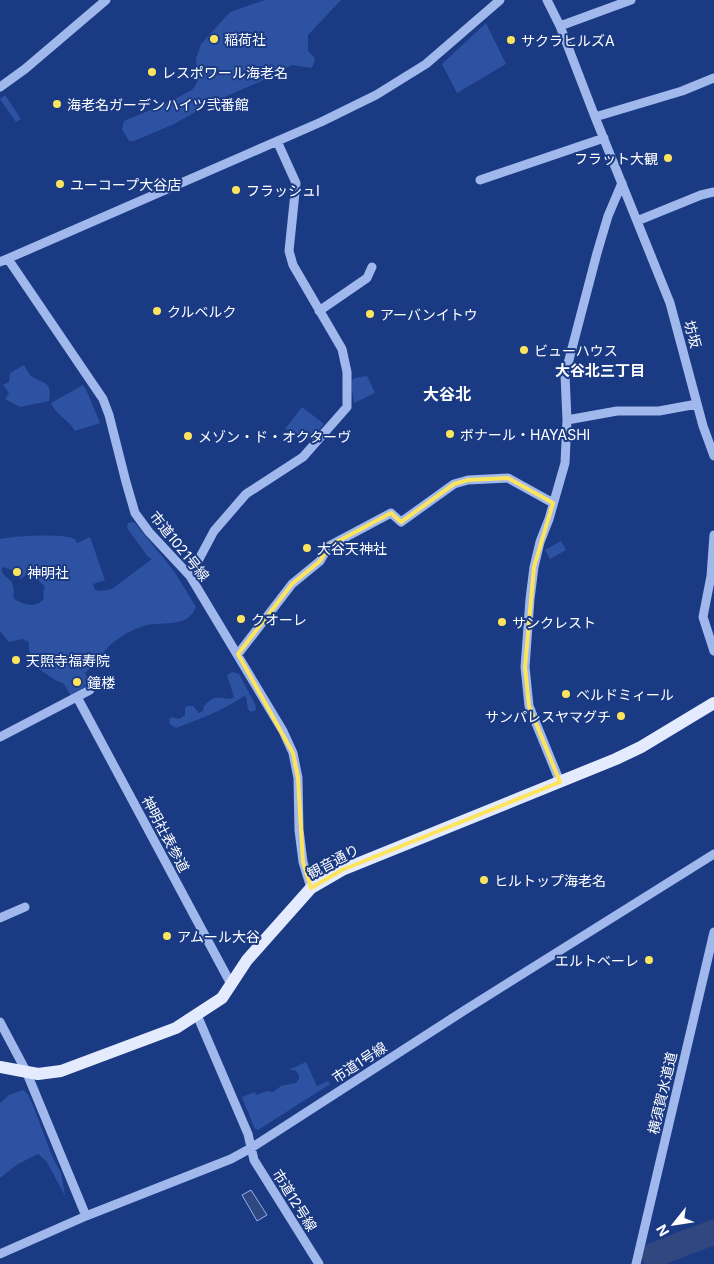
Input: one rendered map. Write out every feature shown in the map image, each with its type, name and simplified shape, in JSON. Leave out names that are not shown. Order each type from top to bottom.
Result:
[{"type":"main road","name":"観音通り","points":[[0,1067],[38,1074],[62,1071],[176,1028],[222,998],[248,960],[311,888],[342,870],[560,782],[641,747],[714,703]]},
{"type":"street","points":[[2,82],[25,69],[106,0]]},
{"type":"street","points":[[4,260],[321,122],[368,98],[426,64],[500,0]]},
{"type":"street","name":"坊坂","points":[[546,0],[560,26],[670,303],[697,404],[714,456]]},
{"type":"street","points":[[560,26],[631,0]]},
{"type":"street","points":[[595,117],[682,91],[714,78]]},
{"type":"street","points":[[480,180],[604,138]]},
{"type":"street","points":[[190,576],[214,531],[246,494],[303,456],[347,407],[347,372],[342,349],[292,265],[289,251],[296,183],[277,141]]},
{"type":"street","points":[[560,782],[528,706],[525,667],[534,566],[564,463],[568,420],[565,375],[596,253],[608,216],[622,183]]},
{"type":"street","points":[[637,221],[701,195],[714,192]]},
{"type":"street","name":"市道1021号線","points":[[4,260],[103,399],[135,513],[149,532],[190,576],[283,732],[293,753],[298,778],[299,830],[303,862],[311,888]]},
{"type":"street","points":[[319,311],[367,278],[372,266]]},
{"type":"street","points":[[568,420],[617,411],[659,411],[697,404]]},
{"type":"street","points":[[238,654],[292,584],[320,561],[329,546],[391,513],[401,522],[454,484],[468,480],[508,478],[553,503]]},
{"type":"street","points":[[714,535],[711,576],[703,617],[714,651]]},
{"type":"street","points":[[0,736],[90,690]]},
{"type":"street","name":"神明社表参道","points":[[77,697],[231,984]]},
{"type":"street","name":"市道1号線","points":[[0,1254],[86,1216],[231,1159],[251,1148],[714,854]]},
{"type":"street","points":[[0,918],[25,907]]},
{"type":"street","name":"横須賀水道道","points":[[637,1262],[714,932]]},
{"type":"street","name":"市道12号線","points":[[196,1015],[248,1134],[254,1160],[319,1264]]},
{"type":"street","points":[[0,1022],[26,1071],[86,1216]]},
{"type":"highlighted area","points":[[508,478],[553,503],[534,567],[525,667],[529,706],[560,782],[342,870],[311,888],[303,862],[298,778],[293,753],[238,654],[292,584],[320,561],[329,546],[391,513],[401,522],[454,484],[468,480]]},
{"type":"shaded area","points":[[265,0],[341,0],[308,35],[308,51],[315,58],[311,68],[292,65],[266,79],[213,102],[174,124],[134,141],[129,141],[122,129],[124,121],[165,104],[192,90],[197,83],[196,59],[201,44],[230,12]]},
{"type":"shaded area","points":[[486,23],[506,64],[457,93],[442,64]]},
{"type":"shaded area","points":[[5,95],[21,119],[16,122],[0,99]]},
{"type":"shaded area","points":[[24,365],[30,375],[48,386],[49,401],[20,407],[5,399],[9,393],[3,385],[9,382],[10,373]]},
{"type":"shaded area","points":[[367,376],[375,393],[354,403],[351,382],[354,378]]},
{"type":"shaded area","points":[[83,385],[100,423],[75,431],[51,403]]},
{"type":"shaded area","points":[[302,407],[324,424],[310,439],[285,429]]},
{"type":"shaded area","points":[[134,522],[174,571],[196,607],[192,614],[179,622],[141,627],[115,641],[85,673],[89,682],[71,696],[64,684],[36,667],[29,650],[29,642],[22,639],[9,642],[0,631],[0,539],[27,536],[60,536],[75,539],[77,543],[90,537],[105,580],[93,584],[95,590],[101,591],[112,589],[152,559],[148,557],[127,528],[128,523]],"holes":[[[3,567],[12,570],[21,579],[28,570],[35,570],[39,581],[45,587],[44,598],[38,604],[30,605],[14,599],[12,582],[1,570]]]},
{"type":"shaded area","points":[[561,541],[566,550],[550,559],[545,550]]},
{"type":"shaded area","points":[[232,672],[239,674],[255,704],[256,710],[251,712],[248,709],[246,697],[244,696],[202,718],[176,728],[170,724],[169,719],[172,717],[179,719],[185,715],[185,708],[187,706],[193,706],[199,713],[204,710],[203,708],[212,699],[230,699],[234,697],[227,675]]},
{"type":"shaded area","points":[[306,1062],[317,1086],[328,1081],[330,1084],[258,1130],[255,1129],[242,1097],[255,1092],[256,1095],[267,1091],[273,1092],[281,1086],[296,1083],[299,1075],[295,1070],[289,1070]]},
{"type":"shaded area","points":[[23,1090],[28,1095],[34,1108],[52,1156],[61,1173],[65,1196],[47,1162],[38,1154],[18,1164],[0,1178],[0,1103],[9,1095]]},
{"type":"shaded area","points":[[251,1190],[267,1215],[257,1221],[242,1195]]},
{"type":"waterway","points":[[654,1255],[714,1232]]},
{"type":"place","name":"稲荷社","points":[[214,39]]},
{"type":"place","name":"サクラヒルズA","points":[[511,40]]},
{"type":"place","name":"レスポワール海老名","points":[[152,72]]},
{"type":"place","name":"海老名ガーデンハイツ弐番館","points":[[57,104]]},
{"type":"place","name":"フラット大観","points":[[668,158]]},
{"type":"place","name":"ユーコープ大谷店","points":[[60,184]]},
{"type":"place","name":"フラッシュI","points":[[236,190]]},
{"type":"place","name":"クルベルク","points":[[157,311]]},
{"type":"place","name":"アーバンイトウ","points":[[370,314]]},
{"type":"place","name":"ビューハウス","points":[[524,350]]},
{"type":"place","name":"ボナール・HAYASHI","points":[[450,434]]},
{"type":"place","name":"メゾン・ド・オクターヴ","points":[[188,436]]},
{"type":"place","name":"大谷天神社","points":[[307,548]]},
{"type":"place","name":"神明社","points":[[17,572]]},
{"type":"place","name":"クオーレ","points":[[241,619]]},
{"type":"place","name":"サンクレスト","points":[[502,622]]},
{"type":"place","name":"天照寺福寿院","points":[[16,660]]},
{"type":"place","name":"鐘楼","points":[[77,682]]},
{"type":"place","name":"ベルドミィール","points":[[566,694]]},
{"type":"place","name":"サンパレスヤマグチ","points":[[621,716]]},
{"type":"place","name":"ヒルトップ海老名","points":[[484,880]]},
{"type":"place","name":"アムール大谷","points":[[167,936]]},
{"type":"place","name":"エルトベーレ","points":[[649,960]]},
{"type":"district","name":"大谷北三丁目","points":[[600,370]]},
{"type":"district","name":"大谷北","points":[[447,394]]}]
